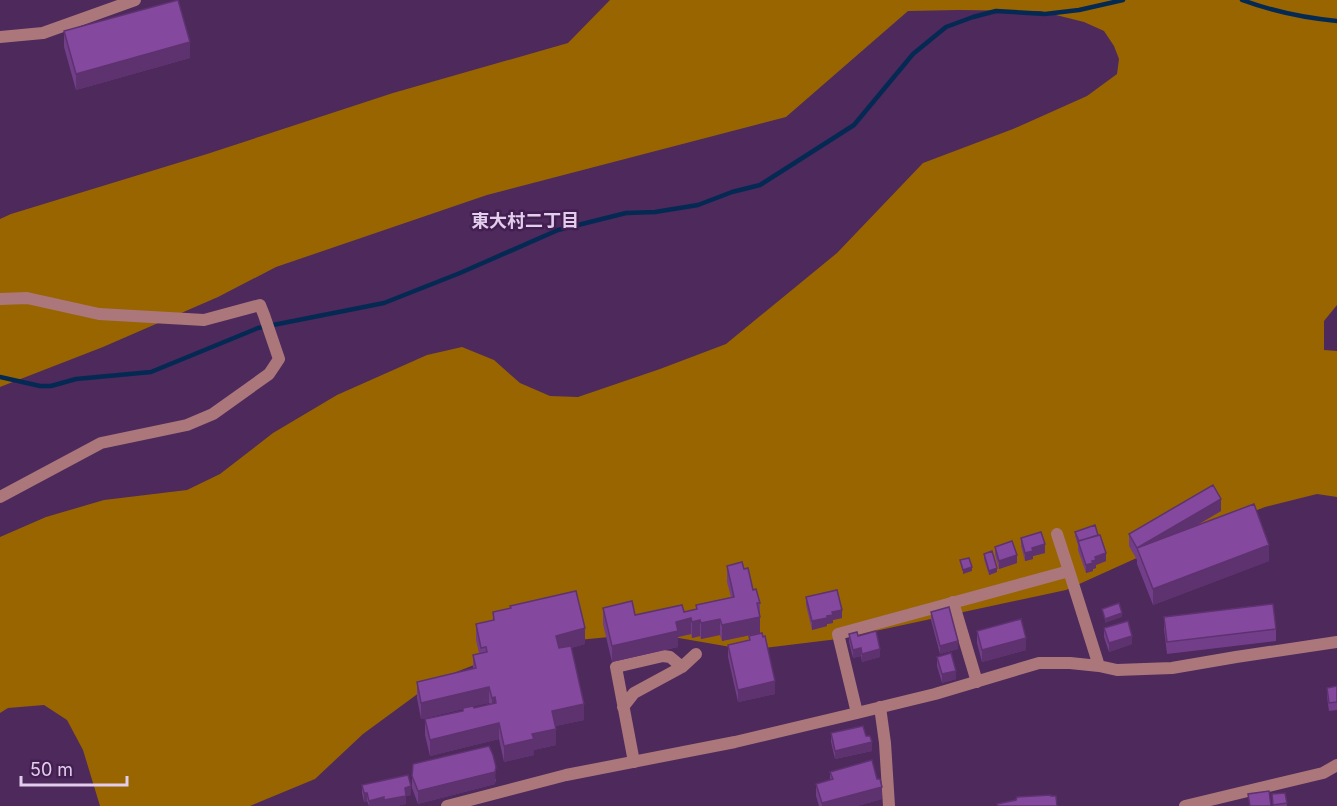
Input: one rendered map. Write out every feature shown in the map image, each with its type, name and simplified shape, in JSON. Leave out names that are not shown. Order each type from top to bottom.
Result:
[{"type":"street","points":[[0,37],[43,33],[135,0]]},
{"type":"street","points":[[0,299],[27,298],[99,314],[204,320],[260,305],[279,359],[269,374],[213,414],[187,425],[101,443],[0,497]]},
{"type":"street","points":[[1057,534],[1099,666]]},
{"type":"street","points":[[858,712],[837,634],[1069,571]]},
{"type":"street","points":[[953,602],[977,682]]},
{"type":"street","points":[[447,806],[566,775],[735,742],[935,694],[1039,663],[1070,663],[1117,670],[1172,668],[1337,642]]},
{"type":"street","points":[[623,707],[634,693],[682,667],[696,654]]},
{"type":"street","points":[[634,762],[616,667],[663,656],[670,657],[682,667]]},
{"type":"street","points":[[880,707],[890,806]]},
{"type":"street","points":[[1185,806],[1323,773],[1337,765]]},
{"type":"shaded area","points":[[610,0],[1337,0],[1337,305],[1324,321],[1324,350],[1337,351],[1337,497],[1317,494],[1265,507],[1161,547],[1066,590],[838,639],[748,650],[650,633],[568,641],[487,660],[438,679],[363,734],[315,779],[250,806],[100,806],[83,750],[67,720],[44,705],[8,708],[0,713],[0,537],[46,517],[104,500],[187,490],[220,474],[273,433],[337,395],[427,355],[462,347],[494,360],[520,383],[550,396],[578,397],[726,344],[837,253],[923,163],[1013,129],[1087,96],[1117,74],[1119,59],[1104,31],[1084,22],[1040,11],[908,11],[786,117],[487,195],[276,267],[218,297],[103,347],[0,387],[0,219],[393,93],[568,43]]},
{"type":"building","points":[[178,0],[190,42],[76,74],[64,31]]},
{"type":"building","points":[[1213,485],[1221,499],[1137,548],[1129,534]]},
{"type":"building","points":[[1254,504],[1269,545],[1153,589],[1137,548]]},
{"type":"building","points":[[1095,525],[1098,535],[1079,541],[1075,532]]},
{"type":"building","points":[[1041,532],[1045,544],[1025,553],[1021,538]]},
{"type":"building","points":[[1100,535],[1106,553],[1095,557],[1096,560],[1092,561],[1093,563],[1086,565],[1078,541]]},
{"type":"building","points":[[1012,541],[1017,555],[999,561],[995,547]]},
{"type":"building","points":[[992,551],[997,568],[989,571],[984,554]]},
{"type":"building","points":[[969,558],[972,567],[963,570],[960,560]]},
{"type":"building","points":[[742,562],[744,569],[748,568],[753,590],[756,589],[760,603],[757,603],[760,617],[722,625],[720,619],[701,623],[700,620],[692,622],[691,618],[676,622],[678,631],[612,646],[603,608],[632,601],[635,615],[682,605],[684,612],[697,609],[696,605],[734,597],[727,566]]},
{"type":"building","points":[[837,590],[842,610],[832,612],[833,615],[827,618],[812,621],[806,597]]},
{"type":"building","points":[[576,591],[585,628],[556,636],[559,648],[571,646],[584,704],[552,711],[556,729],[532,734],[534,739],[504,746],[499,723],[430,740],[425,719],[463,711],[463,708],[496,703],[495,697],[492,698],[489,687],[421,703],[417,682],[476,668],[473,655],[487,652],[486,647],[481,648],[476,624],[494,620],[493,612]]},
{"type":"building","points":[[1119,603],[1122,613],[1105,619],[1102,609]]},
{"type":"building","points":[[1273,604],[1276,629],[1167,642],[1164,617]]},
{"type":"building","points":[[949,607],[958,641],[940,646],[931,612]]},
{"type":"building","points":[[1021,619],[1026,638],[982,650],[977,631]]},
{"type":"building","points":[[1128,621],[1132,636],[1109,643],[1104,628]]},
{"type":"building","points":[[876,631],[880,649],[862,654],[861,648],[853,650],[849,634],[857,632],[858,636]]},
{"type":"building","points":[[762,633],[763,637],[765,636],[775,681],[738,690],[728,645],[750,640],[749,636]]},
{"type":"building","points":[[951,653],[956,671],[942,674],[937,657]]},
{"type":"building","points":[[1337,686],[1337,702],[1329,703],[1327,688]]},
{"type":"building","points":[[863,726],[866,736],[870,736],[872,742],[835,751],[831,733]]},
{"type":"building","points":[[489,746],[496,767],[495,772],[418,791],[412,776],[413,764]]},
{"type":"building","points":[[872,760],[877,779],[880,779],[882,787],[822,803],[816,784],[833,779],[830,772]]},
{"type":"building","points":[[408,775],[411,786],[405,788],[406,796],[384,800],[384,797],[369,801],[367,793],[364,793],[362,785]]},
{"type":"building","points":[[1269,791],[1271,806],[1250,806],[1248,794]]},
{"type":"building","points":[[1285,793],[1287,803],[1273,805],[1272,794]]},
{"type":"building","points":[[1056,796],[1057,806],[998,806],[997,804],[1016,800],[1017,797]]},
{"type":"waterway","points":[[0,377],[40,386],[51,386],[76,379],[151,372],[258,328],[384,303],[558,230],[626,213],[655,212],[698,205],[732,192],[760,185],[854,125],[913,54],[946,27],[996,11],[1045,14],[1079,10],[1123,0]]},
{"type":"waterway","points":[[1242,0],[1289,14],[1337,21]]},
{"type":"district","name":"東大村二丁目","points":[[525,221]]}]
